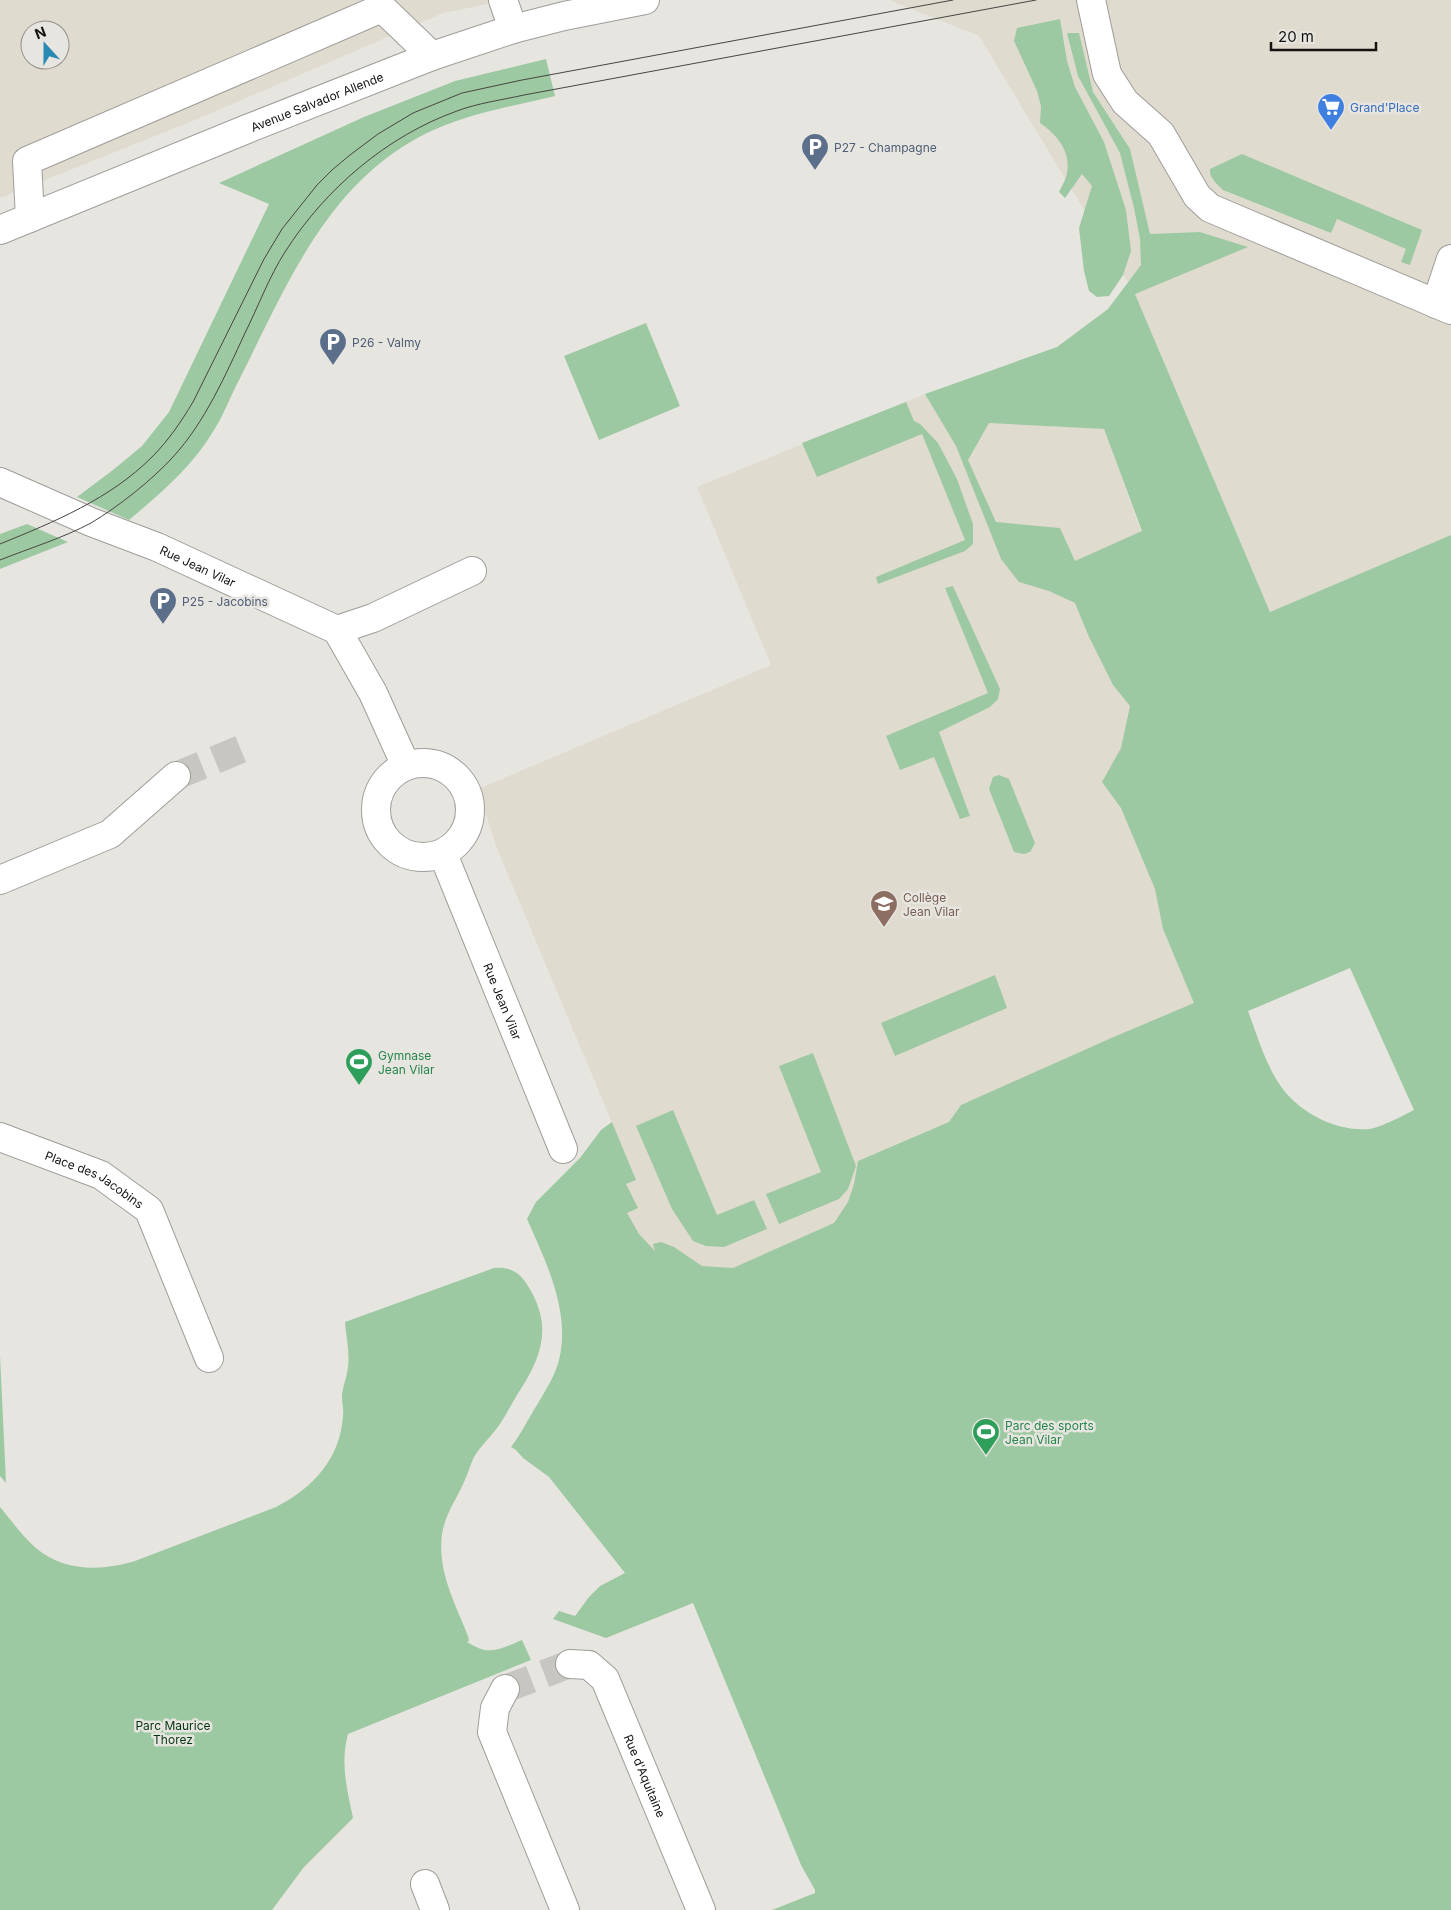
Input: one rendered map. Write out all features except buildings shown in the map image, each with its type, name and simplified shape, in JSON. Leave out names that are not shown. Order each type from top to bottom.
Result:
[{"type":"street","points":[[503,0],[513,29]]},
{"type":"street","name":"Avenue Salvador Allende","points":[[0,230],[247,129],[432,56],[513,29],[560,8],[645,0]]},
{"type":"street","points":[[1091,0],[1106,74],[1125,102],[1161,134],[1198,196],[1210,208],[1443,307],[1451,259]]},
{"type":"street","points":[[30,218],[27,161],[382,8],[432,56]]},
{"type":"street","name":"Rue Jean Vilar","points":[[0,482],[91,522],[157,547],[337,630]]},
{"type":"street","points":[[406,766],[373,694],[337,630],[373,618],[472,571]]},
{"type":"street","points":[[418,762],[436,764],[450,770],[461,781],[468,792],[471,809],[468,827],[457,844],[443,854],[426,858],[406,855],[390,845],[380,831],[375,813],[380,789],[388,778],[406,766],[418,762]]},
{"type":"street","points":[[0,880],[110,834],[176,776]]},
{"type":"street","name":"Rue Jean Vilar","points":[[443,854],[563,1149]]},
{"type":"street","name":"Place des Jacobins","points":[[0,1137],[101,1175],[149,1210],[209,1358]]},
{"type":"street","name":"Rue d'Aquitaine","points":[[570,1664],[589,1665],[605,1679],[701,1910]]},
{"type":"street","points":[[505,1689],[495,1708],[492,1732],[565,1910]]},
{"type":"street","points":[[425,1884],[435,1910]]},
{"type":"shaded area","points":[[0,0],[509,0],[443,13],[200,118],[0,198]]},
{"type":"shaded area","name":"Grand'Place","points":[[889,0],[1451,0],[1451,535],[1270,612],[1135,294],[979,36]]},
{"type":"shaded area","name":"Collège Jean Vilar","points":[[925,394],[1050,407],[1050,426],[1104,429],[1185,652],[1253,1056],[616,1398],[626,1184],[636,1180],[496,846],[478,789],[771,665],[697,487]]},
{"type":"green space","points":[[1060,19],[1067,61],[1075,87],[1104,142],[1126,210],[1131,251],[1123,275],[1109,296],[1097,297],[1089,291],[1084,271],[1079,228],[1092,186],[1082,174],[1065,198],[1059,192],[1064,182],[1068,165],[1065,151],[1057,138],[1040,123],[1041,106],[1037,91],[1014,41],[1017,28]]},
{"type":"green space","name":"Parc des sports Jean Vilar","points":[[1067,33],[1079,33],[1093,92],[1130,149],[1150,234],[1200,232],[1248,247],[1135,294],[1270,612],[1451,535],[1451,1910],[772,1910],[815,1893],[815,1890],[801,1865],[693,1603],[606,1638],[553,1619],[559,1611],[575,1616],[600,1586],[625,1573],[549,1477],[511,1447],[552,1378],[559,1360],[562,1342],[562,1324],[555,1288],[527,1219],[536,1202],[580,1158],[601,1130],[612,1122],[636,1180],[626,1184],[638,1208],[627,1213],[639,1234],[655,1251],[653,1244],[661,1242],[674,1247],[702,1266],[733,1268],[834,1223],[848,1202],[854,1184],[858,1161],[949,1122],[961,1105],[1194,1003],[1163,929],[1155,889],[1121,808],[1102,782],[1121,748],[1130,706],[1113,685],[1089,637],[1075,603],[1049,591],[1019,582],[1001,559],[956,446],[925,394],[1057,347],[1108,309],[1141,265],[1140,239],[1120,153],[1078,76]],"holes":[[[989,423],[1104,429],[1142,531],[1075,561],[1060,528],[996,522],[968,460]],[[1350,968],[1414,1110],[1385,1124],[1369,1129],[1356,1129],[1331,1124],[1307,1112],[1297,1104],[1280,1085],[1270,1068],[1248,1011]]]},
{"type":"green space","points":[[546,59],[555,96],[486,112],[453,122],[421,136],[387,158],[358,184],[332,213],[290,279],[214,430],[186,467],[164,489],[129,520],[77,497],[142,446],[169,412],[269,204],[219,183],[364,117],[455,81]]},
{"type":"green space","points":[[1242,154],[1422,230],[1410,265],[1401,262],[1406,249],[1337,219],[1331,233],[1223,190],[1212,178],[1210,169]]},
{"type":"green space","points":[[646,323],[680,406],[599,440],[564,356]]},
{"type":"green space","points":[[906,402],[914,421],[920,424],[938,443],[957,479],[973,524],[973,544],[965,551],[878,584],[876,577],[965,540],[922,434],[817,477],[802,443]]},
{"type":"green space","points":[[27,524],[68,542],[0,569],[0,534]]},
{"type":"green space","points":[[953,586],[1000,689],[998,699],[990,707],[939,732],[970,816],[960,819],[934,757],[900,770],[886,736],[988,693],[945,588]]},
{"type":"green space","points":[[999,775],[1009,779],[1035,843],[1030,852],[1024,854],[1014,852],[989,789],[993,777]]},
{"type":"green space","points":[[995,975],[1007,1008],[895,1056],[881,1023]]},
{"type":"green space","points":[[813,1053],[856,1166],[848,1189],[839,1199],[779,1224],[766,1194],[821,1172],[779,1066]]},
{"type":"green space","points":[[673,1110],[717,1215],[754,1200],[767,1229],[724,1247],[706,1246],[693,1241],[672,1209],[636,1126]]},
{"type":"green space","name":"Parc Maurice Thorez","points":[[494,1268],[510,1269],[525,1281],[536,1301],[541,1316],[541,1342],[538,1355],[525,1381],[494,1433],[474,1457],[448,1514],[442,1534],[442,1561],[448,1586],[468,1636],[469,1641],[467,1642],[482,1649],[495,1650],[522,1640],[531,1660],[348,1734],[344,1766],[353,1818],[304,1867],[272,1910],[0,1910],[0,1507],[26,1538],[47,1556],[71,1565],[97,1568],[135,1561],[276,1507],[302,1491],[313,1481],[330,1459],[336,1446],[341,1431],[343,1416],[342,1394],[348,1361],[345,1322]]},
{"type":"green space","points":[[0,1355],[6,1483],[0,1476]]},
{"type":"tunnel","points":[[176,776],[251,745]]},
{"type":"tunnel","points":[[505,1689],[570,1664]]},
{"type":"tram line","points":[[0,544],[61,518],[100,497],[136,472],[152,457],[174,431],[193,402],[264,259],[282,229],[317,185],[332,170],[378,134],[413,113],[462,93],[522,80],[953,0]]},
{"type":"tram line","points":[[0,560],[91,523],[134,493],[173,457],[195,429],[214,398],[274,272],[301,229],[319,207],[360,167],[406,135],[457,111],[490,102],[1036,0]]},
{"type":"place","name":"Grand'Place","points":[[1331,131]]},
{"type":"place","name":"P27 - Champagne","points":[[815,171]]},
{"type":"place","name":"P26 - Valmy","points":[[333,366]]},
{"type":"place","name":"P25 - Jacobins","points":[[163,625]]},
{"type":"place","name":"Collège Jean Vilar","points":[[884,928]]},
{"type":"place","name":"Gymnase Jean Vilar","points":[[359,1086]]},
{"type":"place","name":"Parc des sports Jean Vilar","points":[[986,1456]]}]
